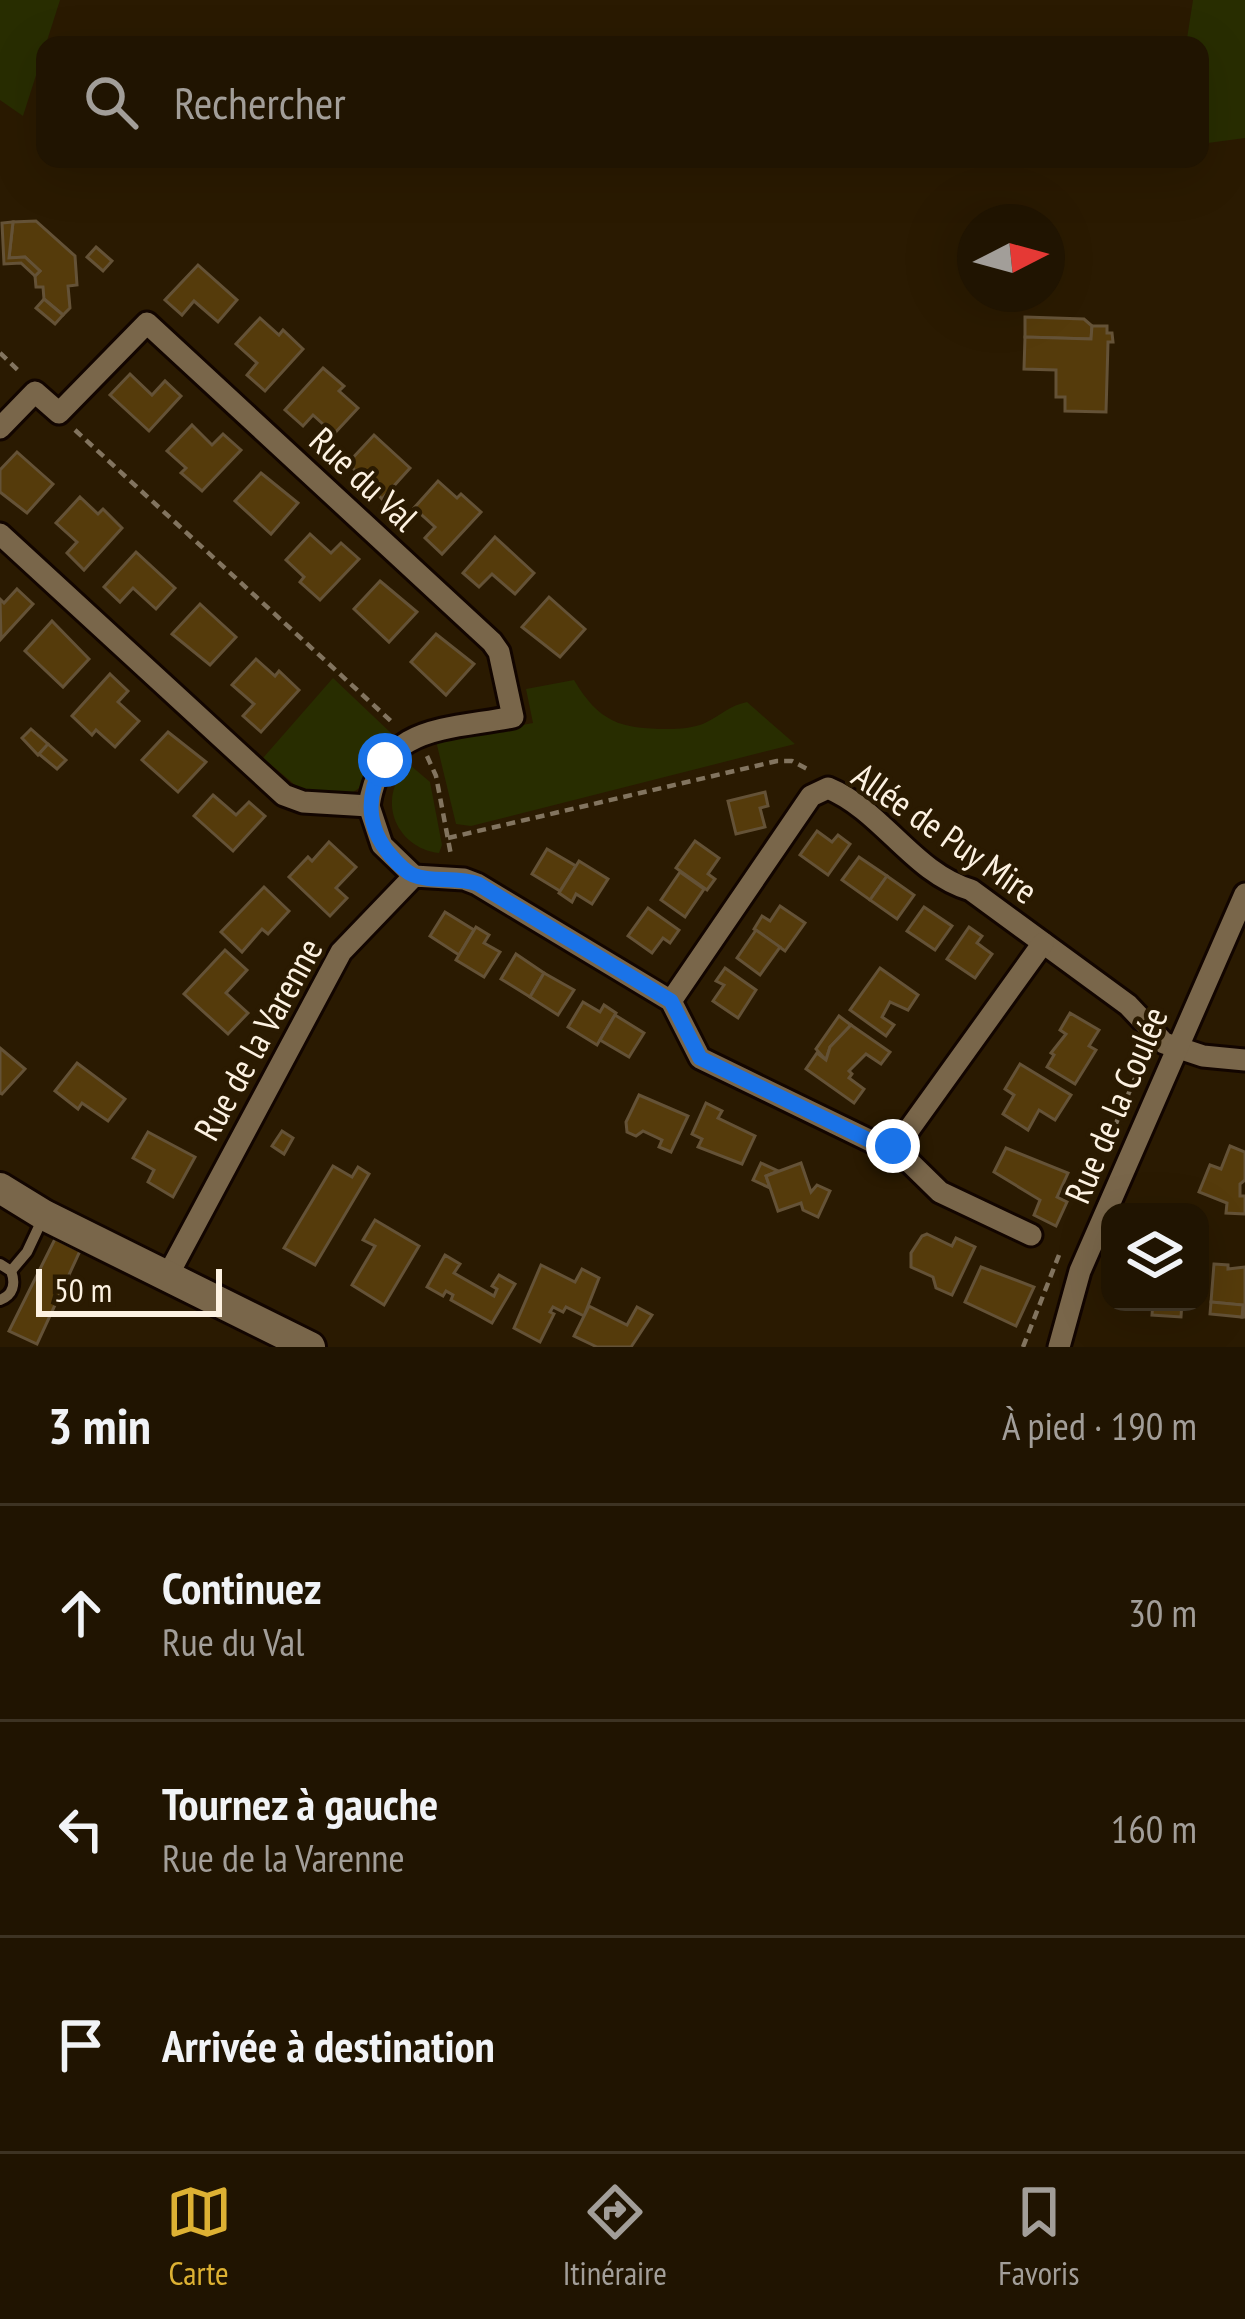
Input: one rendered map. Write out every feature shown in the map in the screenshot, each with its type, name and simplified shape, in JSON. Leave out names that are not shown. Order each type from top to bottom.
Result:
[{"type":"street","name":"Rue du Val","points":[[59,412],[147,323],[472,623],[499,652],[514,717],[408,738]]},
{"type":"street","points":[[0,428],[35,392],[59,412]]},
{"type":"street","points":[[0,535],[284,795],[303,802],[369,806]]},
{"type":"street","points":[[408,738],[385,760],[369,806],[382,845],[414,876],[478,884],[671,1001],[700,1058],[881,1146],[899,1142],[1042,943]]},
{"type":"street","name":"Allée de Puy Mire","points":[[671,1001],[811,796],[819,789],[834,790],[898,837],[907,851],[954,885],[970,890],[1128,1005],[1153,1035],[1177,1049]]},
{"type":"street","name":"Rue de la Varenne","points":[[167,1275],[341,952],[414,876]]},
{"type":"street","name":"Rue de la Coulée","points":[[1059,1347],[1080,1271],[1245,894]]},
{"type":"street","points":[[1177,1049],[1245,1060]]},
{"type":"street","points":[[893,1146],[940,1192],[1030,1234]]},
{"type":"street","points":[[0,1188],[44,1215],[310,1347]]},
{"type":"lane","points":[[0,1300],[13,1289],[6,1268],[27,1252],[44,1215]]},
{"type":"path","points":[[0,353],[35,392]]},
{"type":"path","points":[[59,412],[431,762],[455,878]]},
{"type":"path","points":[[448,838],[778,760],[804,766],[834,790]]},
{"type":"green space","points":[[0,0],[60,0],[49,36],[36,36],[36,75],[23,116],[0,100]]},
{"type":"green space","points":[[1193,0],[1245,0],[1245,138],[1209,143],[1209,36],[1187,36]]},
{"type":"green space","points":[[333,678],[392,734],[370,758],[359,788],[352,793],[301,790],[263,758]]},
{"type":"green space","points":[[574,680],[602,714],[624,725],[691,727],[747,702],[795,744],[471,826],[456,824],[436,741],[533,723],[526,689]]},
{"type":"green space","points":[[410,765],[430,782],[442,845],[439,853],[411,841],[394,818],[393,791]]},
{"type":"building","points":[[36,221],[75,256],[77,285],[68,286],[70,308],[63,315],[44,299],[43,287],[36,287],[35,276],[40,271],[25,257],[9,258],[13,222]]},
{"type":"building","points":[[13,222],[9,258],[25,257],[40,271],[35,276],[21,263],[4,264],[2,223]]},
{"type":"building","points":[[96,247],[112,261],[103,271],[87,257]]},
{"type":"building","points":[[198,265],[237,300],[218,322],[194,301],[182,315],[165,300]]},
{"type":"building","points":[[44,299],[63,315],[55,324],[36,308]]},
{"type":"building","points":[[1025,317],[1084,319],[1092,326],[1091,339],[1025,337]]},
{"type":"building","points":[[260,318],[279,335],[283,330],[303,349],[265,391],[247,375],[257,363],[236,344]]},
{"type":"building","points":[[1092,326],[1107,326],[1107,333],[1112,333],[1106,412],[1065,411],[1065,397],[1056,397],[1056,370],[1024,369],[1025,337],[1091,339]]},
{"type":"building","points":[[323,368],[344,386],[339,391],[358,408],[334,434],[313,415],[303,426],[285,410]]},
{"type":"building","points":[[130,374],[152,395],[165,381],[181,396],[149,431],[110,395]]},
{"type":"building","points":[[192,425],[212,445],[223,434],[241,450],[202,491],[181,473],[186,468],[167,451]]},
{"type":"building","points":[[374,435],[410,468],[382,499],[348,463]]},
{"type":"building","points":[[17,452],[53,484],[27,513],[0,492],[0,470]]},
{"type":"building","points":[[261,473],[298,503],[271,534],[235,501]]},
{"type":"building","points":[[438,481],[481,512],[442,554],[425,538],[435,527],[414,508]]},
{"type":"building","points":[[80,497],[98,514],[103,509],[122,528],[84,570],[67,553],[77,542],[56,523]]},
{"type":"building","points":[[310,534],[331,553],[341,543],[359,559],[320,600],[286,560]]},
{"type":"building","points":[[495,537],[534,573],[515,594],[492,574],[479,587],[463,573]]},
{"type":"building","points":[[136,552],[175,588],[156,609],[133,588],[120,602],[104,587]]},
{"type":"building","points":[[380,581],[417,612],[389,642],[354,609]]},
{"type":"building","points":[[17,589],[33,604],[1,639],[0,599],[4,603]]},
{"type":"building","points":[[549,597],[585,629],[560,657],[522,627]]},
{"type":"building","points":[[200,604],[236,637],[210,665],[172,634]]},
{"type":"building","points":[[52,621],[89,659],[63,687],[25,651]]},
{"type":"building","points":[[436,634],[474,664],[446,695],[411,662]]},
{"type":"building","points":[[256,659],[275,676],[279,671],[299,690],[261,732],[243,716],[254,704],[232,685]]},
{"type":"building","points":[[110,674],[128,691],[118,702],[139,721],[115,747],[96,730],[92,735],[72,716]]},
{"type":"building","points":[[31,729],[48,744],[38,755],[22,738]]},
{"type":"building","points":[[168,732],[206,762],[178,792],[142,760]]},
{"type":"building","points":[[48,744],[66,760],[57,769],[39,754]]},
{"type":"building","points":[[765,792],[768,806],[760,808],[765,827],[736,834],[728,801]]},
{"type":"building","points":[[213,795],[236,815],[249,802],[265,816],[233,851],[194,816]]},
{"type":"building","points":[[817,831],[832,842],[838,835],[850,844],[828,875],[800,855]]},
{"type":"building","points":[[695,841],[719,858],[708,874],[715,879],[707,890],[676,868]]},
{"type":"building","points":[[329,842],[356,867],[336,888],[347,898],[330,916],[289,877]]},
{"type":"building","points":[[547,849],[576,866],[560,891],[532,874]]},
{"type":"building","points":[[859,857],[887,876],[870,900],[842,880]]},
{"type":"building","points":[[579,861],[608,879],[592,904],[576,894],[572,902],[559,893]]},
{"type":"building","points":[[680,872],[704,889],[685,917],[661,900]]},
{"type":"building","points":[[887,876],[914,895],[897,919],[870,900]]},
{"type":"building","points":[[264,887],[289,911],[268,934],[262,929],[242,952],[221,932]]},
{"type":"building","points":[[780,906],[805,923],[785,951],[754,929],[762,916],[770,921]]},
{"type":"building","points":[[924,907],[952,926],[935,950],[907,931]]},
{"type":"building","points":[[648,908],[679,930],[670,943],[663,938],[652,953],[628,936]]},
{"type":"building","points":[[445,912],[474,930],[459,955],[430,936]]},
{"type":"building","points":[[476,927],[489,935],[484,943],[500,952],[484,977],[456,960]]},
{"type":"building","points":[[969,927],[982,936],[977,943],[992,954],[975,978],[947,959]]},
{"type":"building","points":[[756,930],[780,947],[760,975],[737,958]]},
{"type":"building","points":[[225,950],[247,970],[226,993],[248,1013],[228,1034],[184,994]]},
{"type":"building","points":[[516,954],[544,973],[530,997],[501,979]]},
{"type":"building","points":[[725,968],[756,990],[738,1018],[713,1001],[724,985],[716,981]]},
{"type":"building","points":[[880,968],[918,995],[908,1010],[890,1002],[882,1017],[894,1025],[886,1036],[850,1010]]},
{"type":"building","points":[[544,973],[574,990],[558,1015],[530,997]]},
{"type":"building","points":[[583,1002],[600,1012],[604,1005],[616,1013],[597,1045],[568,1027]]},
{"type":"building","points":[[1070,1013],[1099,1030],[1089,1046],[1096,1050],[1075,1084],[1047,1067],[1066,1034],[1060,1030]]},
{"type":"building","points":[[615,1015],[644,1033],[629,1057],[600,1040]]},
{"type":"building","points":[[839,1016],[851,1025],[830,1047],[826,1060],[816,1049]]},
{"type":"building","points":[[851,1025],[890,1052],[881,1064],[866,1054],[849,1071],[849,1078],[864,1089],[854,1103],[806,1069],[817,1053],[826,1060],[830,1047]]},
{"type":"building","points":[[0,1048],[25,1069],[2,1094],[0,1093]]},
{"type":"building","points":[[77,1063],[125,1099],[108,1121],[82,1103],[78,1109],[55,1091]]},
{"type":"building","points":[[1020,1064],[1071,1095],[1055,1120],[1039,1110],[1028,1130],[1003,1114],[1014,1095],[1005,1089]]},
{"type":"building","points":[[639,1095],[688,1116],[671,1152],[659,1147],[662,1140],[643,1131],[636,1136],[627,1132],[626,1122]]},
{"type":"building","points":[[706,1103],[722,1111],[718,1118],[755,1136],[742,1164],[698,1147],[702,1139],[692,1134]]},
{"type":"building","points":[[282,1131],[293,1138],[284,1154],[272,1146]]},
{"type":"building","points":[[148,1132],[195,1157],[173,1197],[148,1182],[154,1170],[133,1158]]},
{"type":"building","points":[[1230,1146],[1245,1152],[1240,1196],[1245,1196],[1245,1214],[1226,1213],[1227,1203],[1199,1192],[1210,1165],[1221,1169]]},
{"type":"building","points":[[1006,1148],[1068,1173],[1057,1197],[1067,1202],[1056,1226],[1034,1215],[1040,1200],[994,1172]]},
{"type":"building","points":[[761,1163],[778,1171],[766,1176],[770,1188],[753,1180]]},
{"type":"building","points":[[801,1163],[811,1192],[817,1185],[830,1191],[818,1217],[803,1210],[801,1203],[778,1211],[766,1176]]},
{"type":"building","points":[[333,1166],[352,1177],[358,1167],[369,1174],[315,1265],[284,1248]]},
{"type":"building","points":[[375,1220],[419,1246],[384,1305],[352,1285],[375,1246],[363,1240]]},
{"type":"building","points":[[927,1234],[952,1246],[956,1238],[975,1247],[952,1295],[936,1288],[933,1277],[911,1267],[911,1253]]},
{"type":"building","points":[[55,1239],[80,1251],[37,1344],[9,1331]]},
{"type":"building","points":[[445,1255],[460,1264],[454,1273],[494,1296],[497,1289],[492,1286],[499,1275],[515,1284],[492,1323],[451,1300],[453,1295],[446,1291],[443,1296],[427,1287]]},
{"type":"building","points":[[1214,1264],[1228,1265],[1228,1269],[1245,1267],[1245,1317],[1243,1305],[1211,1302]]},
{"type":"building","points":[[541,1265],[575,1282],[582,1269],[599,1278],[584,1316],[566,1307],[563,1312],[553,1307],[540,1342],[514,1328]]},
{"type":"building","points":[[981,1267],[1034,1287],[1016,1326],[965,1302]]},
{"type":"building","points":[[1211,1302],[1243,1305],[1242,1317],[1210,1314]]},
{"type":"building","points":[[589,1306],[627,1325],[637,1307],[652,1315],[631,1347],[597,1347],[574,1336]]},
{"type":"building","points":[[1152,1311],[1181,1311],[1181,1317],[1152,1315]]},
{"type":"route","points":[[385,760],[369,806],[382,845],[400,866],[414,876],[478,884],[671,1001],[700,1058],[881,1146],[893,1146]]}]
